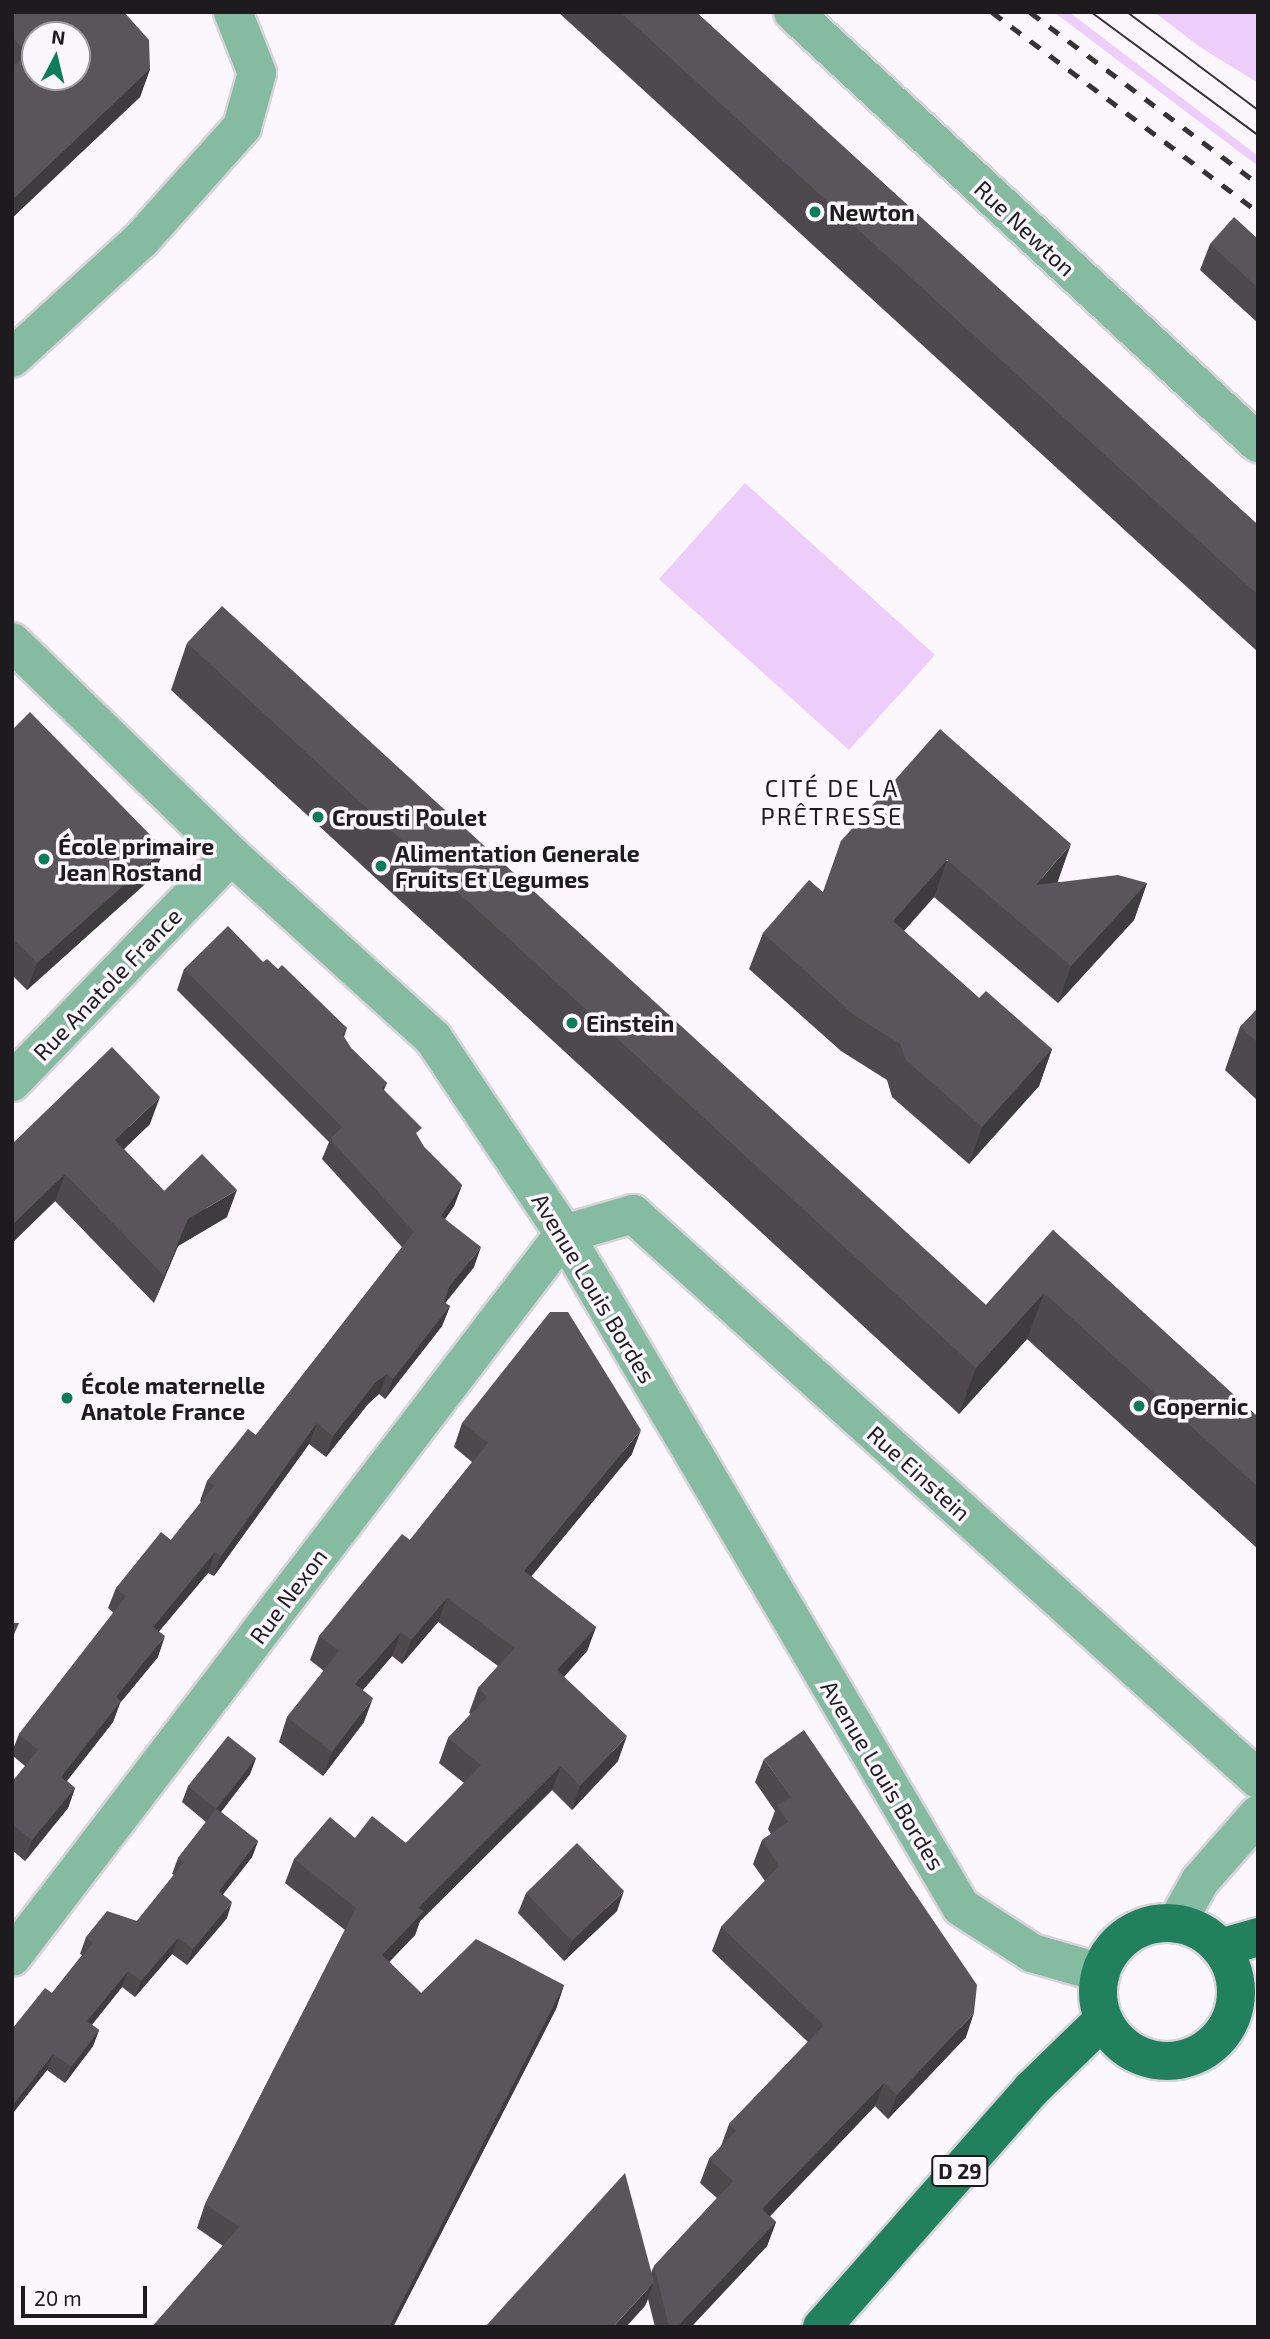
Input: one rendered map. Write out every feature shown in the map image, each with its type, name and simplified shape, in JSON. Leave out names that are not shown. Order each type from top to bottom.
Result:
[{"type":"main road","points":[[1176,1924],[1220,1948],[1247,1993],[1220,2038],[1180,2060],[1135,2053],[1103,2020],[1101,1973],[1129,1935],[1176,1924]]},
{"type":"main road","points":[[1220,1948],[1258,1937]]},
{"type":"main road","name":"D 29","points":[[822,2327],[1032,2089],[1103,2020]]},
{"type":"street","points":[[12,358],[141,240],[242,127],[257,72],[233,12]]},
{"type":"street","name":"Rue Newton","points":[[793,12],[1258,443]]},
{"type":"street","name":"Avenue Louis Bordes","points":[[12,642],[231,855],[433,1038],[564,1234],[961,1908],[1032,1953],[1101,1973]]},
{"type":"street","name":"Rue Anatole France","points":[[12,1082],[231,855]]},
{"type":"street","name":"Rue Einstein","points":[[564,1234],[633,1214],[1258,1779]]},
{"type":"street","name":"Rue Nexon","points":[[12,1957],[564,1234]]},
{"type":"street","points":[[1176,1924],[1200,1881],[1258,1815]]},
{"type":"shaded area","points":[[1054,12],[1069,12],[1258,156],[1258,166]]},
{"type":"shaded area","points":[[1154,12],[1258,12],[1258,83],[1200,47]]},
{"type":"shaded area","points":[[745,483],[935,655],[849,750],[659,579]]},
{"type":"building","points":[[12,12],[124,12],[149,40],[150,69],[12,200],[12,67],[21,59],[21,91],[91,91],[91,21],[21,21],[21,47],[12,37]]},
{"type":"building","points":[[620,12],[696,12],[1258,525],[1258,595]]},
{"type":"building","points":[[1234,217],[1258,239],[1258,288],[1210,244]]},
{"type":"building","points":[[222,606],[986,1305],[1053,1230],[1258,1417],[1258,1487],[1044,1293],[976,1368],[187,643]]},
{"type":"building","points":[[30,712],[164,849],[37,963],[12,938],[12,730]]},
{"type":"building","points":[[940,729],[1071,844],[1036,885],[1118,875],[1147,883],[1071,966],[947,860],[893,921],[979,998],[986,991],[1052,1049],[982,1127],[906,1060],[900,1044],[854,1015],[763,933],[809,880],[824,893],[841,841]]},
{"type":"building","points":[[228,926],[263,962],[267,959],[278,969],[282,965],[347,1028],[342,1034],[351,1048],[387,1083],[382,1088],[422,1128],[416,1133],[424,1147],[462,1185],[441,1216],[481,1247],[449,1287],[444,1302],[450,1306],[393,1379],[387,1374],[375,1383],[333,1436],[317,1423],[221,1556],[215,1552],[153,1627],[165,1636],[116,1697],[121,1701],[61,1777],[75,1788],[32,1840],[12,1824],[12,1782],[38,1750],[19,1734],[126,1596],[116,1588],[161,1532],[171,1540],[214,1486],[207,1481],[217,1468],[248,1429],[256,1435],[414,1232],[330,1139],[342,1127],[184,969]]},
{"type":"building","points":[[1258,1008],[1258,1043],[1240,1027]]},
{"type":"building","points":[[112,1047],[160,1097],[115,1140],[164,1191],[202,1154],[237,1190],[188,1219],[164,1276],[65,1174],[12,1225],[12,1144]]},
{"type":"building","points":[[550,1312],[568,1312],[641,1430],[524,1571],[596,1627],[557,1670],[627,1736],[580,1786],[561,1766],[418,1908],[424,1911],[382,1955],[421,1993],[476,1939],[564,1985],[389,2327],[152,2327],[239,2227],[205,2204],[356,1908],[294,1859],[330,1817],[355,1838],[372,1816],[406,1843],[481,1765],[448,1738],[487,1697],[478,1688],[515,1648],[447,1598],[411,1640],[401,1632],[355,1684],[373,1698],[332,1752],[287,1717],[339,1651],[319,1636],[402,1534],[410,1540],[488,1443],[462,1423]]},
{"type":"building","points":[[12,1623],[19,1623],[12,1639]]},
{"type":"building","points":[[804,1730],[977,1985],[974,2013],[897,2095],[884,2083],[762,2209],[776,2222],[677,2327],[669,2327],[654,2266],[733,2181],[709,2159],[736,2131],[729,2124],[824,2025],[721,1927],[779,1866],[762,1840],[788,1822],[777,1805],[791,1797],[764,1759]]},
{"type":"building","points":[[228,1736],[256,1758],[216,1809],[188,1786]]},
{"type":"building","points":[[216,1809],[258,1841],[219,1891],[232,1902],[193,1949],[178,1938],[141,1981],[128,1971],[87,2021],[99,2030],[71,2067],[53,2054],[12,2106],[12,2029],[45,1988],[52,1993],[93,1943],[86,1937],[107,1911],[137,1921],[184,1862],[178,1858]]},
{"type":"building","points":[[577,1843],[624,1891],[572,1941],[526,1893]]},
{"type":"building","points":[[625,2173],[654,2282],[613,2327],[485,2327]]},
{"type":"tram line","points":[[1091,12],[1258,135]]},
{"type":"tram line","points":[[1127,12],[1258,110]]},
{"type":"railway","points":[[992,12],[1258,212]]},
{"type":"railway","points":[[1030,12],[1258,184]]},
{"type":"place","name":"Newton","points":[[815,212]]},
{"type":"place","name":"Crousti Poulet","points":[[318,817]]},
{"type":"place","name":"École primaire Jean Rostand","points":[[44,859]]},
{"type":"place","name":"Alimentation Generale Fruits Et Legumes","points":[[381,866]]},
{"type":"place","name":"Einstein","points":[[572,1023]]},
{"type":"place","name":"École maternelle Anatole France","points":[[67,1398]]},
{"type":"place","name":"Copernic","points":[[1139,1406]]},
{"type":"district","name":"CITÉ DE LA PRÊTRESSE","points":[[832,802]]}]
